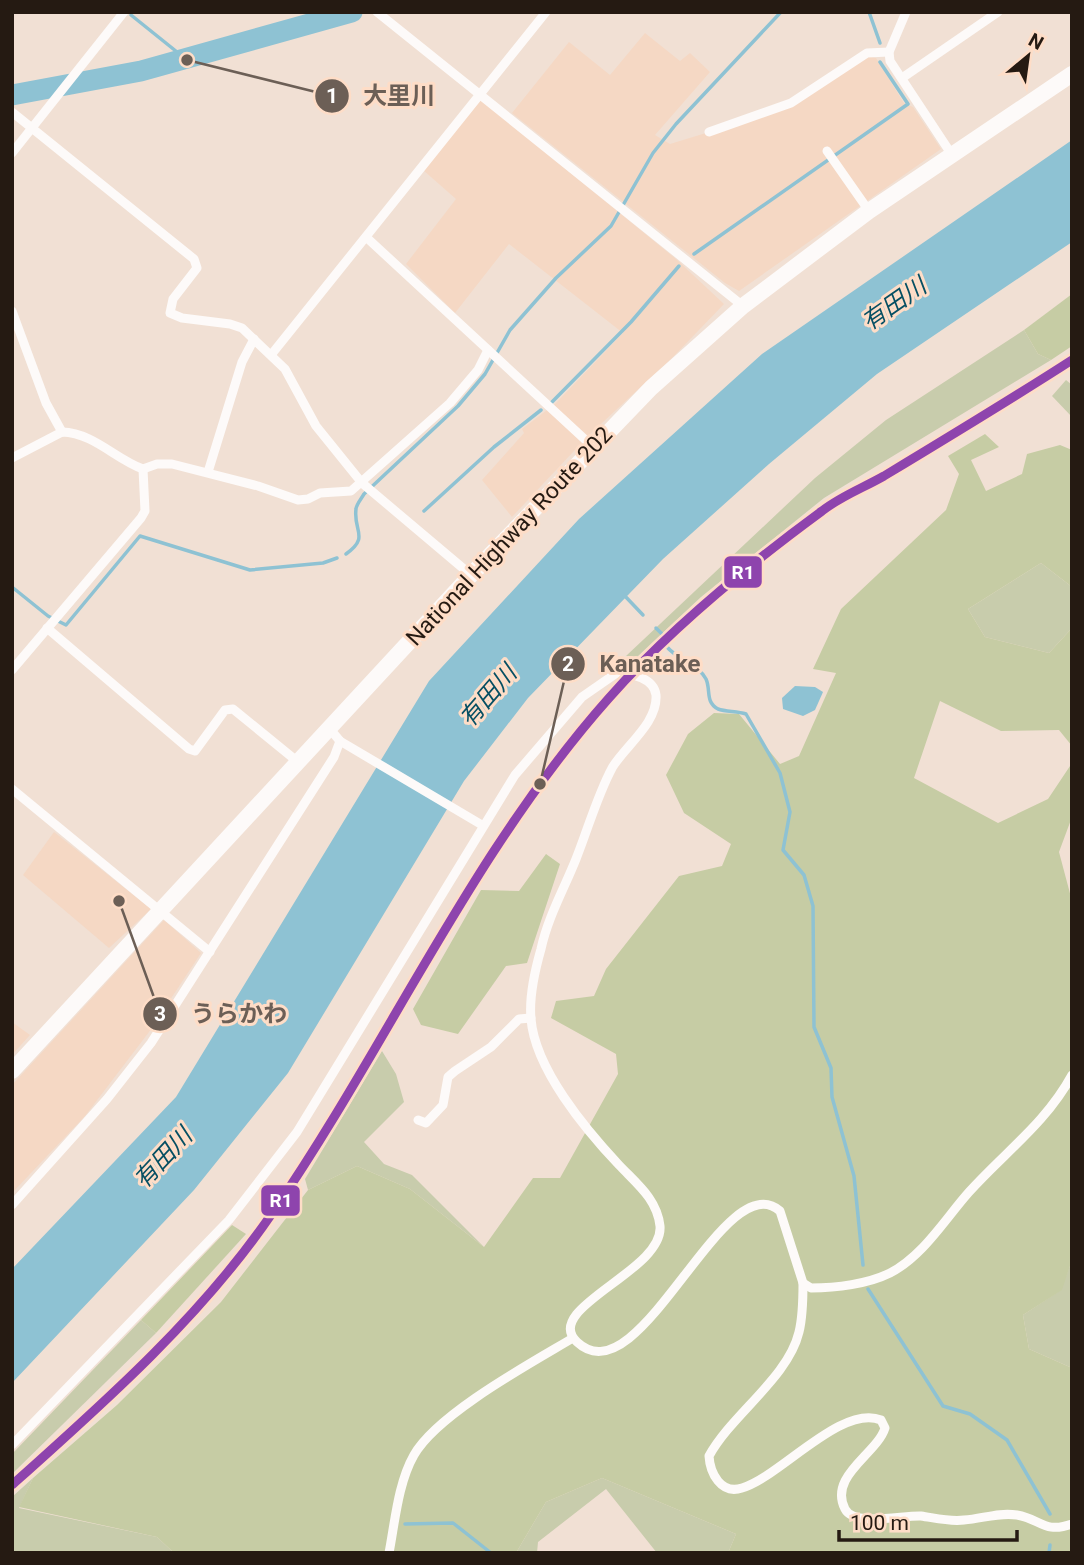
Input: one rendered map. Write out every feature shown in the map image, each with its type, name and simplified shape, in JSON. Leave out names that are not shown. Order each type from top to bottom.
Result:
[{"type":"highway","name":"National Highway Route 202","points":[[12,1071],[471,575],[592,446],[651,388],[743,306],[869,211],[1072,74]]},
{"type":"street","points":[[12,153],[124,12]]},
{"type":"street","points":[[271,355],[546,12]]},
{"type":"street","points":[[906,12],[889,52],[890,61],[952,155]]},
{"type":"street","points":[[902,78],[999,12]]},
{"type":"street","points":[[378,13],[743,306]]},
{"type":"street","points":[[709,132],[792,103],[867,53],[889,52]]},
{"type":"street","points":[[12,112],[194,259],[197,268],[173,299],[170,313],[182,318],[242,328],[271,355],[298,388],[316,426],[367,487],[471,575]]},
{"type":"street","points":[[827,151],[869,211]]},
{"type":"street","points":[[366,237],[592,446]]},
{"type":"street","points":[[12,311],[46,403],[62,432]]},
{"type":"street","points":[[208,472],[242,362],[254,339]]},
{"type":"street","points":[[12,458],[62,432],[93,440],[143,469],[157,464],[172,464],[208,472],[298,500],[351,491],[367,487],[450,403],[478,370],[488,350]]},
{"type":"street","points":[[12,670],[141,518],[145,511],[143,469]]},
{"type":"street","points":[[52,622],[189,749],[195,751],[225,710],[233,709],[298,762]]},
{"type":"street","points":[[12,1445],[219,1230],[262,1180],[297,1132],[482,825],[515,775],[582,696],[618,672],[632,674],[654,687],[656,698],[646,726],[628,744],[611,770],[552,914],[540,950],[531,1018],[537,1047],[548,1069],[589,1132],[654,1201],[661,1229],[653,1250],[633,1271],[583,1303],[574,1316],[571,1327],[573,1338],[588,1349],[603,1351],[617,1347],[657,1312],[700,1255],[744,1208],[753,1203],[774,1205],[780,1211],[803,1283],[799,1334],[790,1354],[719,1438],[709,1456],[714,1478],[725,1487],[739,1490],[758,1482],[814,1441],[859,1418],[870,1416],[881,1420],[885,1428],[882,1439],[848,1475],[842,1496],[845,1509],[851,1517],[862,1520],[910,1515],[962,1521],[999,1513],[1019,1515],[1049,1529],[1072,1524]]},
{"type":"street","points":[[329,729],[340,741],[482,825]]},
{"type":"street","points":[[12,1205],[129,1071],[178,1003],[334,757],[340,741]]},
{"type":"street","points":[[12,789],[162,910],[210,953]]},
{"type":"street","points":[[418,1120],[426,1122],[443,1105],[449,1077],[455,1071],[491,1047],[519,1019],[531,1018]]},
{"type":"street","points":[[803,1283],[811,1288],[825,1288],[871,1280],[891,1273],[914,1257],[971,1190],[1038,1125],[1060,1096],[1072,1074]]},
{"type":"street","points":[[389,1553],[408,1468],[422,1443],[466,1406],[573,1338]]},
{"type":"shaded area","points":[[645,33],[680,61],[690,53],[710,72],[655,135],[670,144],[791,107],[867,56],[876,58],[904,103],[913,107],[941,149],[739,291],[725,283],[512,113],[569,42],[610,75]]},
{"type":"shaded area","points":[[481,100],[676,259],[724,304],[672,358],[588,436],[512,517],[482,480],[524,433],[522,429],[555,404],[623,333],[509,244],[455,313],[406,264],[456,199],[423,170]]},
{"type":"shaded area","points":[[54,832],[151,909],[109,948],[23,875]]},
{"type":"shaded area","points":[[164,920],[201,953],[149,1032],[85,1116],[12,1193],[12,1085]]},
{"type":"shaded area","points":[[12,1022],[30,1035],[12,1055]]},
{"type":"green space","points":[[1072,294],[1072,346],[1051,360],[1038,354],[1024,330]]},
{"type":"green space","points":[[1024,330],[1038,354],[1051,360],[824,498],[701,597],[637,657],[626,656],[815,478],[886,420]]},
{"type":"green space","points":[[1066,380],[1072,385],[1072,417],[1052,396]]},
{"type":"green space","points":[[985,434],[999,447],[971,460],[986,491],[1022,474],[1027,454],[1060,445],[1072,450],[1072,587],[1041,563],[968,609],[985,637],[1049,653],[1072,628],[1072,746],[1059,730],[1001,731],[940,701],[914,778],[998,823],[1048,799],[1072,763],[1072,817],[1059,852],[1072,901],[1072,1260],[1062,1290],[1023,1315],[1029,1349],[1072,1368],[1072,1553],[728,1553],[736,1534],[602,1478],[546,1502],[516,1553],[174,1553],[157,1537],[19,1507],[33,1478],[117,1405],[221,1302],[308,1190],[357,1166],[410,1189],[484,1247],[533,1178],[560,1178],[618,1074],[616,1054],[551,1018],[556,1001],[594,996],[606,969],[679,876],[722,866],[731,844],[684,813],[666,775],[688,734],[714,713],[739,714],[780,764],[799,756],[836,673],[813,669],[841,609],[946,510],[959,474],[948,456]]},
{"type":"green space","points":[[1041,563],[1072,587],[1072,628],[1049,653],[985,637],[968,609]]},
{"type":"green space","points":[[546,854],[560,864],[527,963],[506,966],[458,1034],[421,1025],[413,1009],[481,890],[519,891]]},
{"type":"green space","points":[[382,1051],[396,1074],[404,1102],[364,1142],[384,1164],[412,1175],[484,1247],[410,1189],[357,1166],[308,1190],[305,1179]]},
{"type":"green space","points":[[232,1225],[246,1234],[156,1333],[141,1320]]},
{"type":"green space","points":[[1072,1260],[1072,1368],[1029,1349],[1023,1315],[1061,1290]]},
{"type":"green space","points":[[141,1320],[156,1333],[12,1474],[12,1454]]},
{"type":"green space","points":[[33,1478],[19,1508],[157,1537],[174,1553],[12,1553],[12,1497]]},
{"type":"green space","points":[[602,1478],[736,1534],[728,1553],[657,1553],[606,1489],[538,1542],[537,1553],[516,1553],[546,1502]]},
{"type":"water","name":"有田川","points":[[1072,140],[1072,242],[877,374],[769,464],[663,559],[528,698],[464,781],[288,1073],[194,1190],[12,1383],[12,1269],[176,1097],[429,681],[579,519],[762,354]]},
{"type":"water","points":[[795,686],[815,687],[823,692],[815,710],[803,716],[783,709],[782,698]]},
{"type":"waterway","points":[[12,95],[141,71],[352,12]]},
{"type":"waterway","points":[[346,554],[359,538],[356,509],[364,494],[458,406],[485,374],[510,330],[556,278],[611,226],[653,153],[676,124],[781,12]]},
{"type":"waterway","points":[[869,12],[880,43]]},
{"type":"waterway","points":[[131,15],[187,60]]},
{"type":"waterway","points":[[694,254],[908,104],[880,62]]},
{"type":"waterway","points":[[552,402],[631,322],[679,266]]},
{"type":"waterway","points":[[424,511],[494,447],[541,410]]},
{"type":"waterway","points":[[12,587],[48,616],[66,625],[140,536],[250,570],[323,563],[337,558]]},
{"type":"waterway","points":[[623,594],[643,615]]},
{"type":"waterway","points":[[656,628],[662,634]]},
{"type":"waterway","points":[[667,647],[706,679],[714,706],[721,710],[746,714],[780,773],[790,812],[783,850],[804,875],[813,906],[814,1027],[831,1068],[832,1097],[854,1176],[863,1265]]},
{"type":"waterway","points":[[868,1289],[943,1406],[970,1414],[1007,1440],[1050,1514]]},
{"type":"waterway","points":[[405,1524],[453,1523],[491,1553]]},
{"type":"waterway","points":[[1049,1553],[1050,1545]]},
{"type":"transit line","name":"R1","points":[[12,1485],[151,1356],[246,1250],[315,1148],[433,949],[515,820],[560,757],[633,672],[711,599],[829,506],[884,476],[1072,360]]},
{"type":"place","name":"大里川","points":[[187,60]]},
{"type":"place","name":"Kanatake","points":[[540,784]]},
{"type":"place","name":"うらかわ","points":[[119,901]]}]
